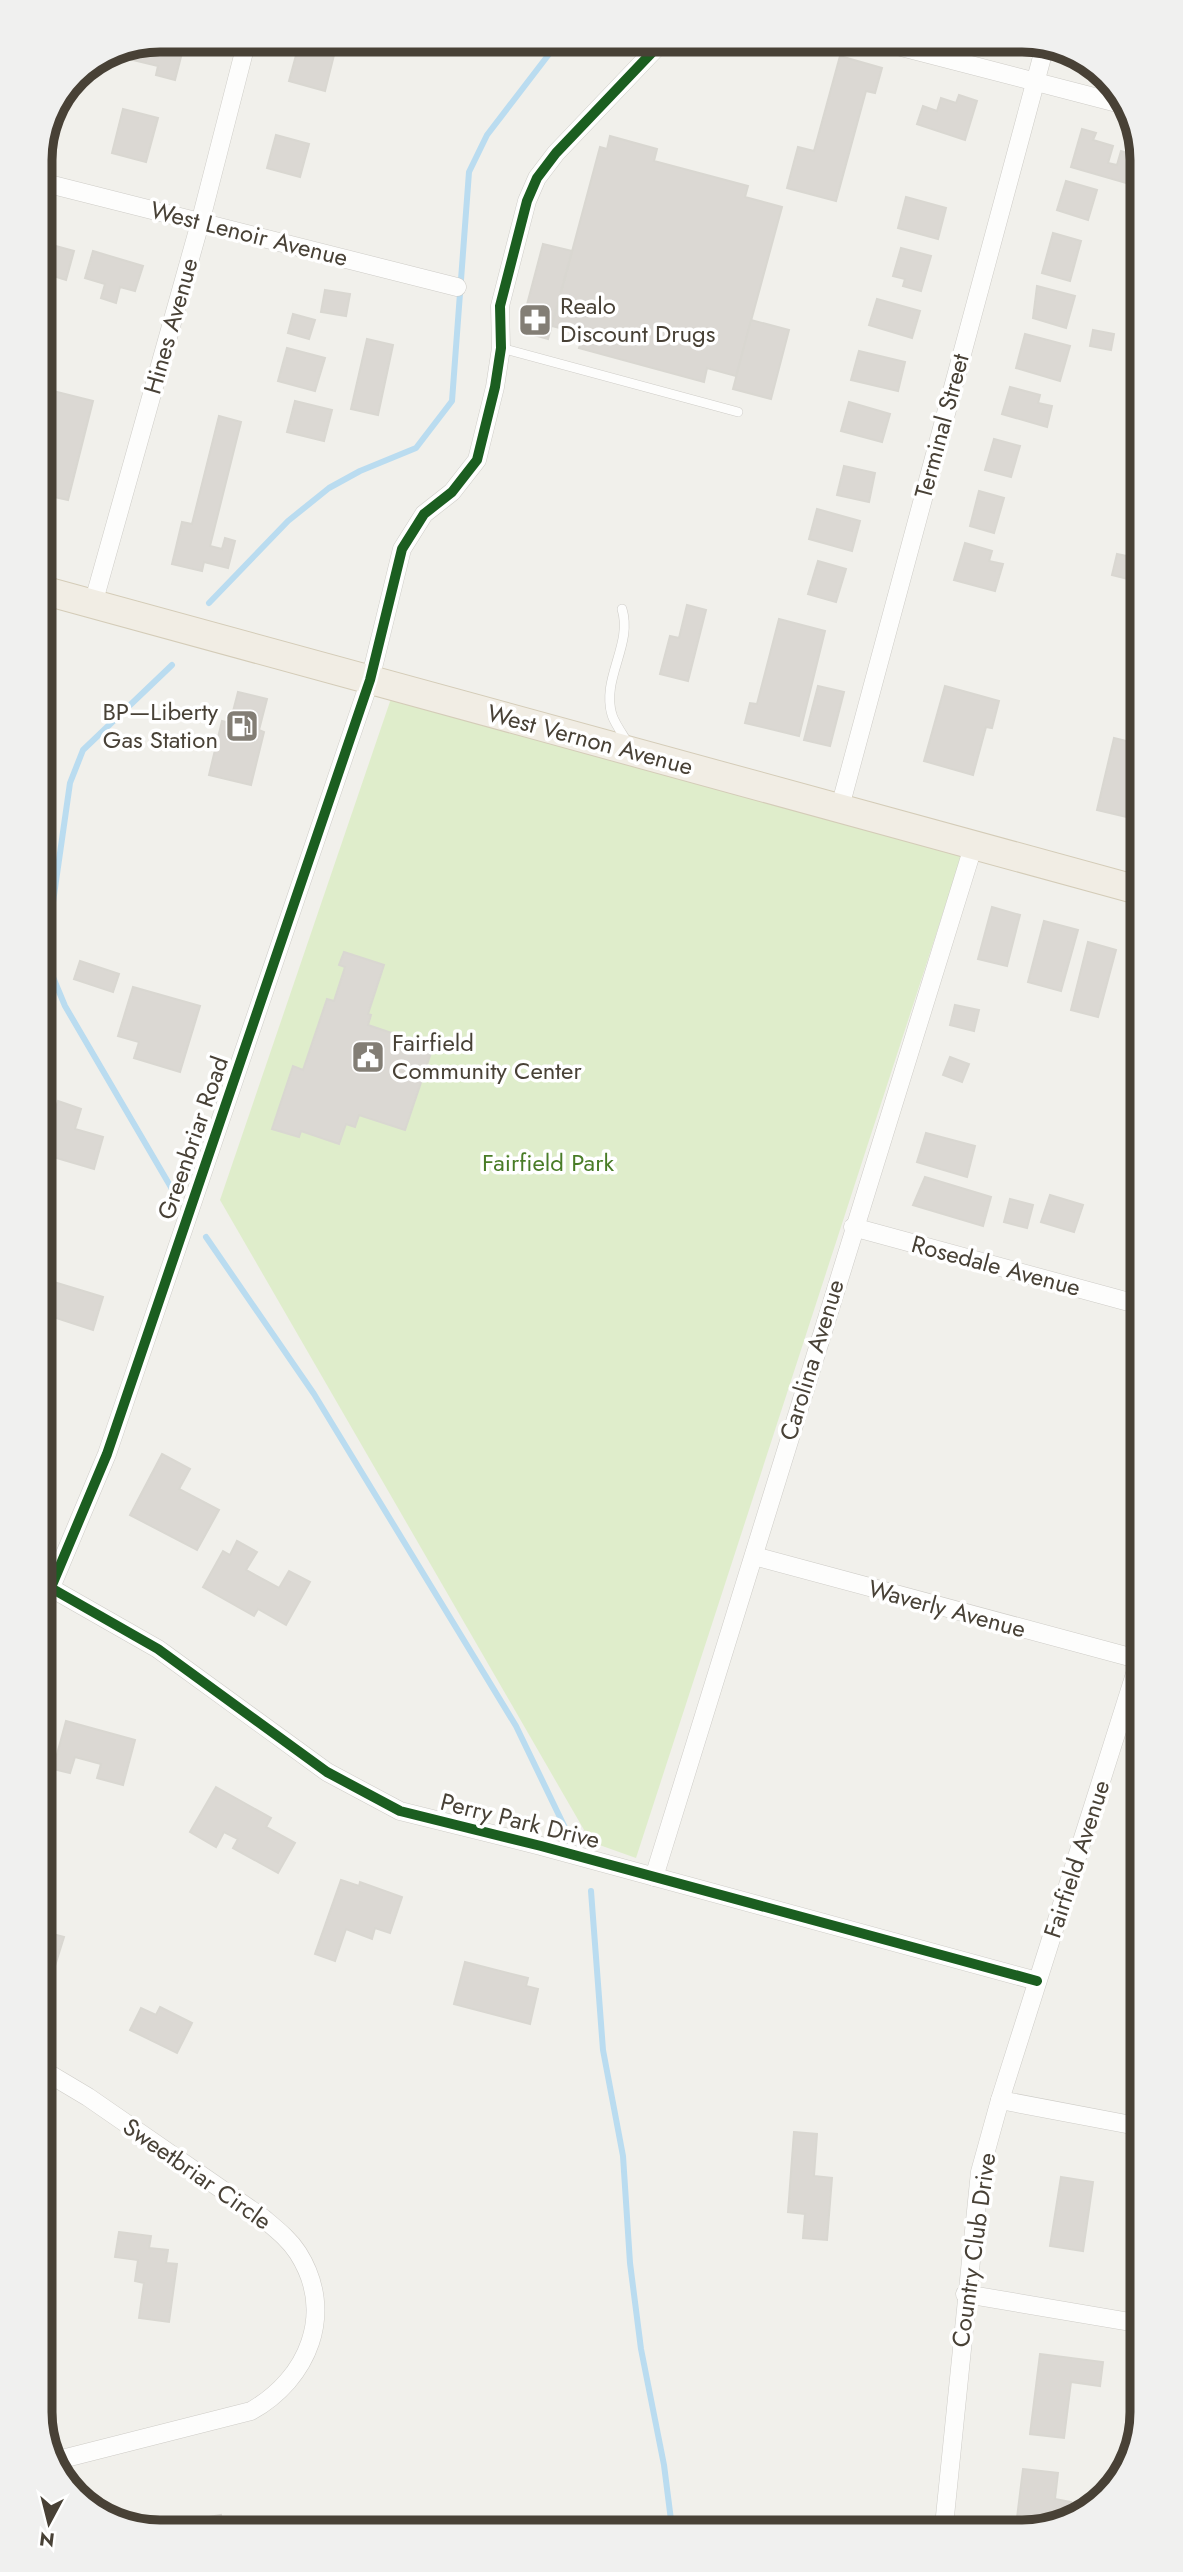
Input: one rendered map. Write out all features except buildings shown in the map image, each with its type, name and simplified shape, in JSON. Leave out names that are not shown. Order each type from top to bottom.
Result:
[{"type":"main road","name":"West Vernon Avenue","points":[[53,593],[1130,888]]},
{"type":"street","name":"Hines Avenue","points":[[93,604],[200,223],[244,52]]},
{"type":"street","name":"Greenbriar Road","points":[[52,1575],[107,1454],[370,680],[402,549],[424,514],[452,492],[477,460],[495,387],[500,348],[500,306],[527,201],[537,178],[556,153],[652,53]]},
{"type":"street","points":[[925,53],[1113,102]]},
{"type":"street","name":"Terminal Street","points":[[840,807],[1043,55]]},
{"type":"street","name":"West Lenoir Avenue","points":[[53,185],[457,287]]},
{"type":"street","name":"Carolina Avenue","points":[[654,1877],[853,1227],[974,844]]},
{"type":"street","name":"Rosedale Avenue","points":[[853,1227],[1130,1302]]},
{"type":"street","name":"Waverly Avenue","points":[[754,1556],[1130,1656]]},
{"type":"street","name":"Perry Park Drive","points":[[52,1588],[158,1649],[327,1772],[385,1805],[433,1821],[654,1877],[1037,1982]]},
{"type":"street","name":"Fairfield Avenue","points":[[1037,1982],[1130,1690]]},
{"type":"street","name":"Country Club Drive","points":[[945,2520],[965,2294],[980,2172],[1037,1982]]},
{"type":"street","name":"Sweetbriar Circle","points":[[52,2076],[89,2097],[263,2218],[298,2254],[311,2285],[315,2311],[313,2335],[300,2367],[279,2393],[258,2407],[64,2458]]},
{"type":"street","points":[[1000,2100],[1130,2125]]},
{"type":"street","points":[[965,2294],[1130,2322]]},
{"type":"lane","points":[[500,348],[738,412]]},
{"type":"lane","points":[[622,608],[627,626],[610,692],[612,715],[632,751]]},
{"type":"green space","name":"Fairfield Park","points":[[397,681],[966,842],[636,1858],[591,1842],[220,1200]]},
{"type":"waterway","points":[[209,603],[288,521],[329,488],[360,471],[416,448],[452,401],[469,172],[487,135],[550,52]]},
{"type":"waterway","points":[[53,904],[70,783],[83,750],[172,665]]},
{"type":"waterway","points":[[53,976],[65,1006],[172,1189]]},
{"type":"waterway","points":[[206,1237],[314,1394],[516,1726],[569,1836]]},
{"type":"waterway","points":[[591,1891],[603,2050],[623,2156],[630,2263],[641,2349],[664,2465],[671,2520]]},
{"type":"cycle path","points":[[52,1584],[107,1454],[370,680],[402,549],[424,514],[452,492],[477,460],[495,387],[501,348],[500,306],[527,201],[537,178],[556,153],[652,53]]},
{"type":"cycle path","points":[[52,1589],[158,1649],[327,1772],[400,1811],[541,1846],[1037,1981]]},
{"type":"place","name":"Realo Discount Drugs","points":[[535,320]]},
{"type":"place","name":"BP—Liberty Gas Station","points":[[242,726]]},
{"type":"place","name":"Fairfield Community Center","points":[[368,1057]]}]
